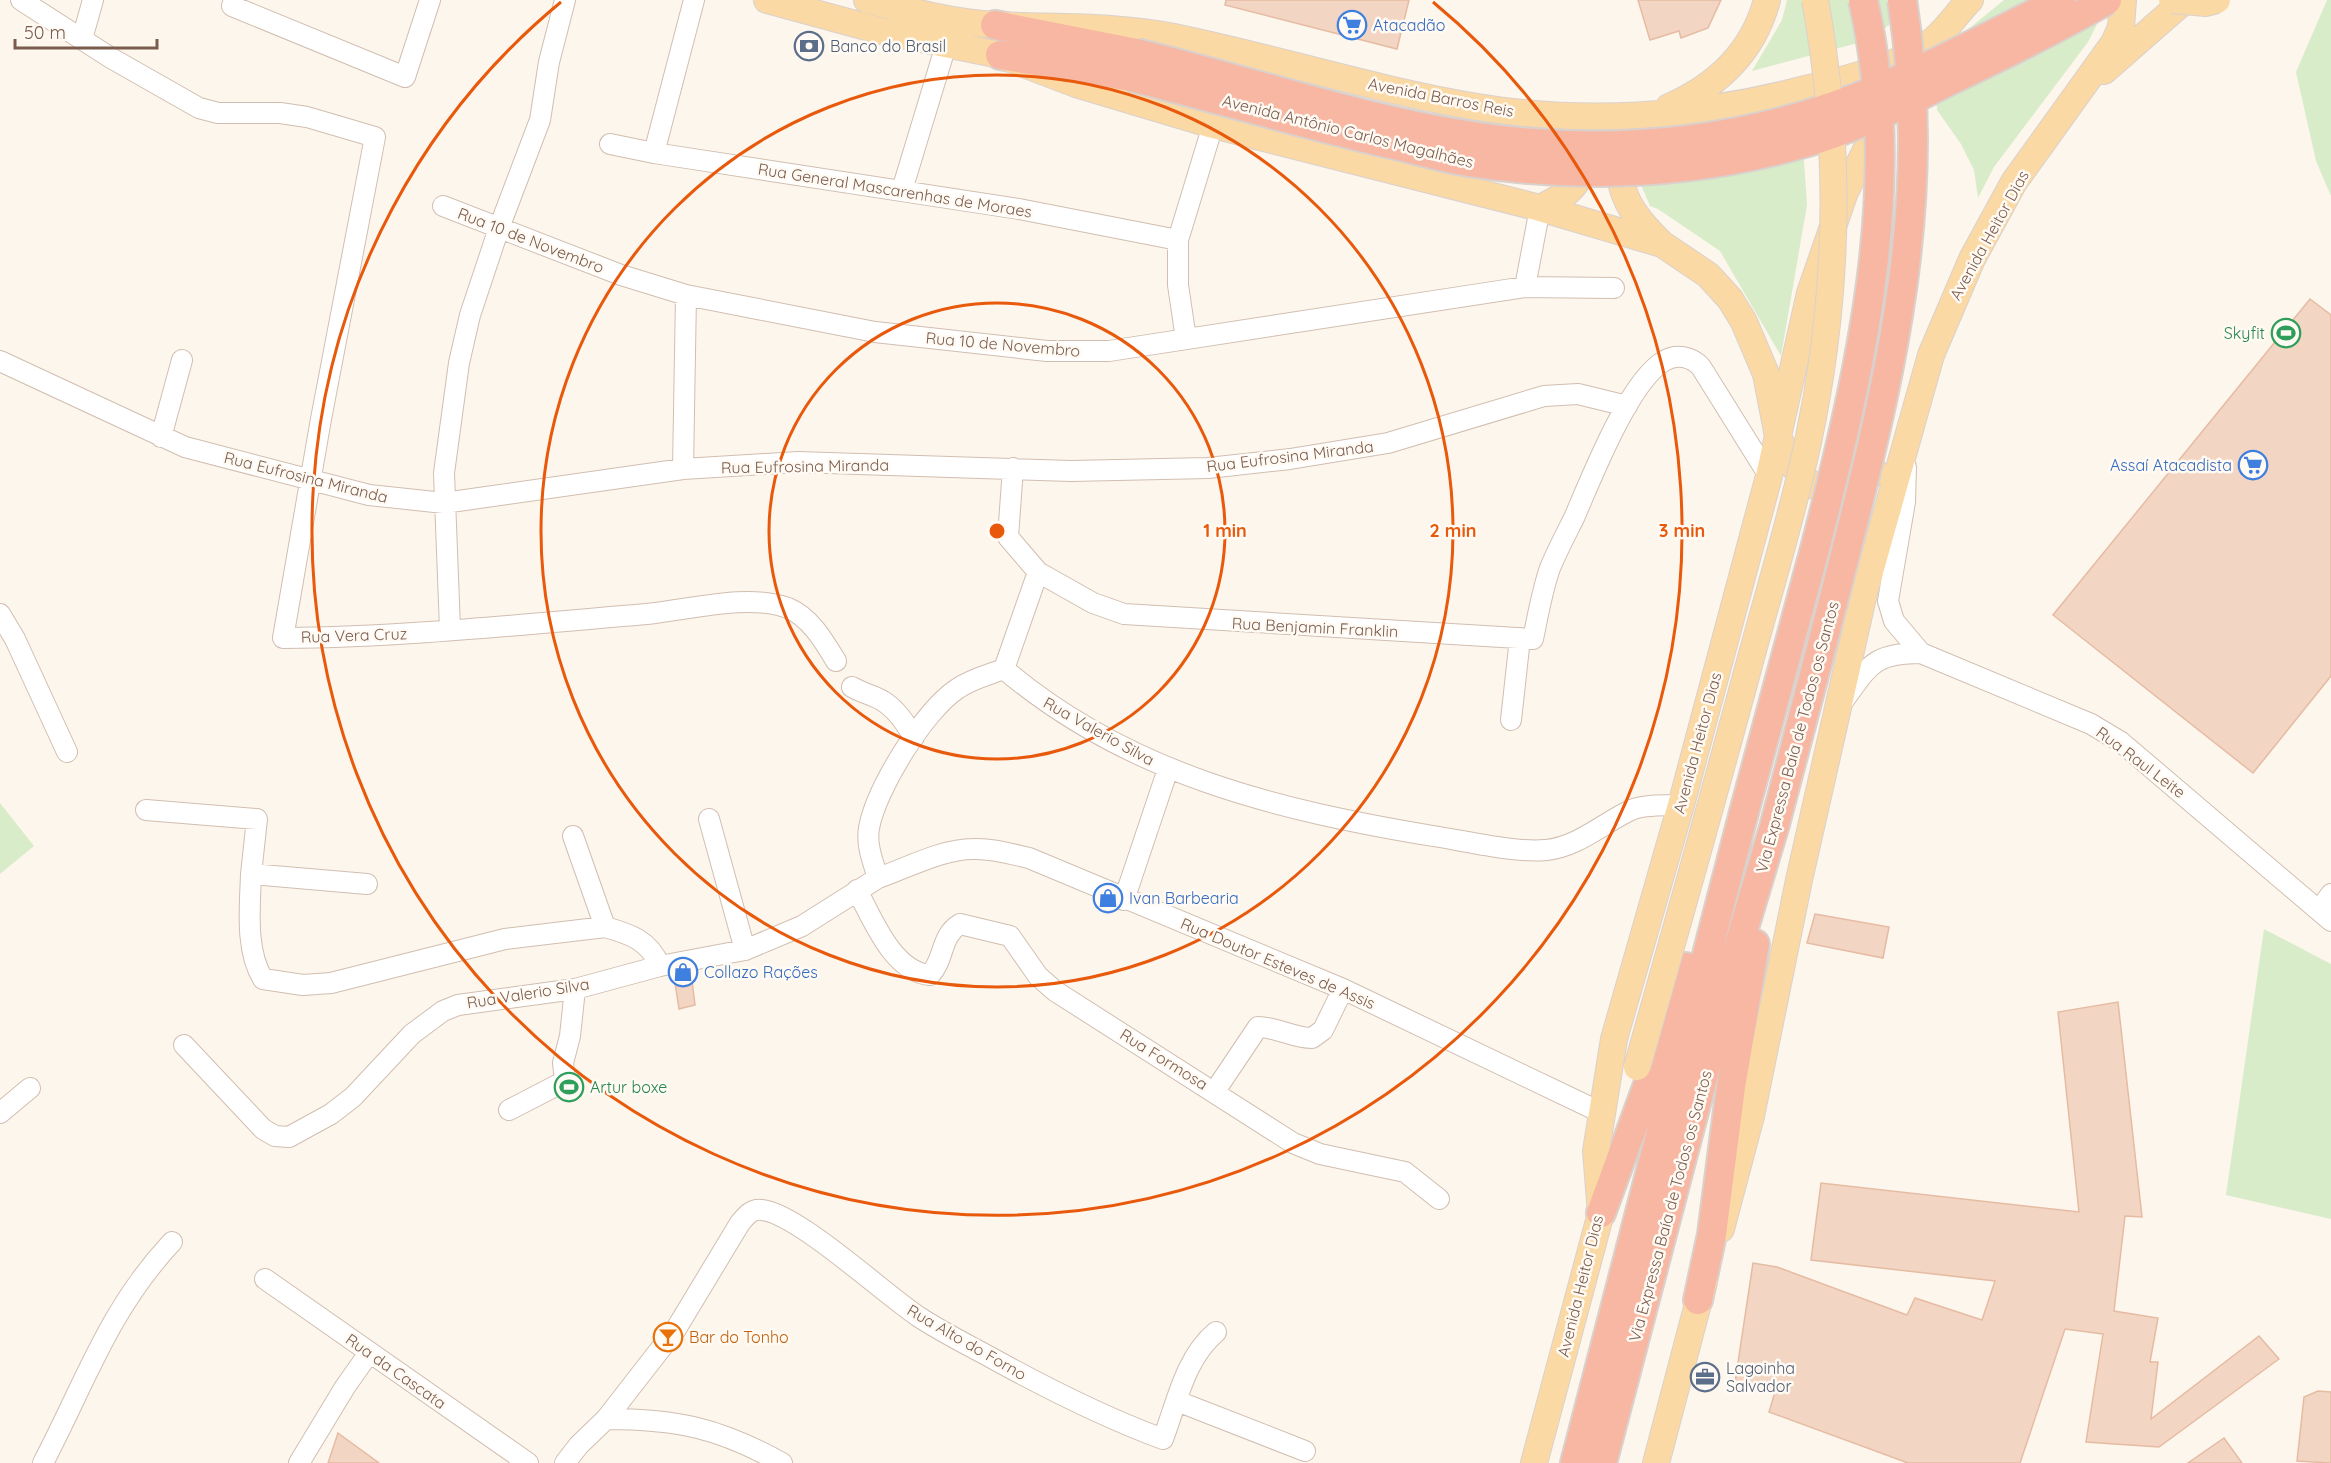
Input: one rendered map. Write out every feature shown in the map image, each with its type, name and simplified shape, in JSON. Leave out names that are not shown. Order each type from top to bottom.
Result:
[{"type":"highway","name":"Via Expressa Baía de Todos os Santos","points":[[1575,1463],[1667,1073],[1743,816],[1833,479],[1865,326],[1878,215],[1880,141],[1879,98],[1863,0]]},
{"type":"highway","name":"Via Expressa Baía de Todos os Santos","points":[[1602,1463],[1667,1073],[1729,978],[1775,824],[1872,451],[1903,297],[1914,191],[1915,142],[1908,38],[1902,0]]},
{"type":"highway","name":"Avenida Antônio Carlos Magalhães","points":[[1134,65],[1477,137],[1538,144],[1662,144],[1764,126],[1886,86],[2061,0]]},
{"type":"highway","name":"Avenida Antônio Carlos Magalhães","points":[[1134,65],[1342,133],[1472,163],[1533,170],[1594,173],[1663,170],[1766,153],[1823,136],[1890,111],[2045,36],[2107,0]]},
{"type":"highway","name":"Avenida Barros Reis","points":[[995,25],[1134,65]]},
{"type":"highway","points":[[1000,56],[1134,65]]},
{"type":"highway","points":[[1698,1300],[1712,1234],[1731,1087],[1775,824]]},
{"type":"highway","points":[[1600,1213],[1667,1073]]},
{"type":"main road","points":[[767,0],[946,45],[1000,56],[1076,84],[1212,125],[1540,208],[1662,244]]},
{"type":"main road","name":"Avenida Barros Reis","points":[[867,0],[934,15],[995,25],[1119,28],[1174,37],[1477,107],[1563,116],[1652,114],[1762,100],[1851,78],[1890,64],[1929,45],[1970,0]]},
{"type":"main road","points":[[1767,0],[1750,42],[1732,66],[1698,93],[1652,114],[1633,131],[1623,147],[1621,178],[1630,209],[1662,244],[1708,275],[1730,299],[1744,322],[1766,374],[1778,436],[1787,457],[1801,476],[1814,486],[1848,490],[1867,480],[1882,466],[1907,432]]},
{"type":"main road","points":[[1667,1073],[1783,541],[1808,442],[1822,363],[1834,229],[1835,175],[1828,77],[1815,0]]},
{"type":"main road","points":[[2073,100],[2114,43],[2121,27],[2123,0]]},
{"type":"main road","points":[[2172,0],[2206,3],[2217,0]]},
{"type":"main road","points":[[2073,100],[2185,0]]},
{"type":"main road","name":"Avenida Heitor Dias","points":[[1534,1463],[1600,1213],[1596,1151],[1600,1112],[1614,1040],[1769,476],[1810,293],[1845,192],[1887,108],[1929,45]]},
{"type":"main road","name":"Avenida Heitor Dias","points":[[1656,1463],[1698,1300],[1733,1192],[1798,880],[1856,630],[1907,432],[1931,355],[1972,258],[2014,182],[2073,100]]},
{"type":"main road","points":[[1540,208],[1565,196],[1575,188],[1581,176],[1584,148],[1578,135],[1563,116]]},
{"type":"main road","points":[[1734,603],[1764,577],[1786,568],[1802,567],[1821,573],[1835,584],[1846,600],[1856,630]]},
{"type":"street","points":[[21,0],[82,39],[93,0]]},
{"type":"street","points":[[234,0],[232,6],[405,77],[430,0]]},
{"type":"street","points":[[450,629],[444,503],[446,453],[459,363],[470,315],[544,106],[549,62],[565,0]]},
{"type":"street","points":[[654,153],[694,0]]},
{"type":"street","name":"Rua Vera Cruz","points":[[82,39],[199,108],[218,112],[280,113],[307,117],[375,137],[310,481],[283,638],[358,637],[651,613],[727,604],[770,604],[789,609],[807,621],[823,640],[836,661]]},
{"type":"street","points":[[902,190],[946,45]]},
{"type":"street","points":[[1186,339],[1178,285],[1178,240],[1212,125]]},
{"type":"street","name":"Rua General Mascarenhas de Moraes","points":[[610,144],[654,153],[1019,209],[1178,240]]},
{"type":"street","name":"Rua 10 de Novembro","points":[[444,206],[621,275],[686,295],[875,332],[1047,351],[1109,351],[1525,287],[1614,288]]},
{"type":"street","points":[[1525,287],[1540,208]]},
{"type":"street","points":[[683,469],[686,295]]},
{"type":"street","points":[[1511,720],[1520,639],[1533,639],[1551,567],[1627,406],[1651,372],[1665,360],[1681,356],[1694,360],[1715,386],[1769,476]]},
{"type":"street","points":[[161,437],[182,360]]},
{"type":"street","name":"Rua Eufrosina Miranda","points":[[0,361],[185,447],[369,495],[444,503],[683,469],[798,462],[1071,471],[1208,468],[1290,459],[1388,443],[1544,396],[1561,393],[1598,397],[1627,406]]},
{"type":"street","name":"Rua Raul Leite","points":[[1907,432],[1905,502],[1888,601],[1894,621],[1900,631],[1921,653]]},
{"type":"street","name":"Rua Benjamin Franklin","points":[[1013,468],[1008,537],[1038,572],[1093,603],[1124,614],[1520,639]]},
{"type":"street","points":[[878,878],[870,853],[869,827],[894,768],[914,737],[955,690],[967,682],[1004,669],[1038,572]]},
{"type":"street","points":[[0,614],[15,639],[67,752]]},
{"type":"street","name":"Rua Raul Leite","points":[[1840,706],[1876,661],[1897,653],[1921,653],[2091,724],[2121,742],[2327,908]]},
{"type":"street","name":"Rua Valerio Silva","points":[[1004,669],[1035,695],[1072,718],[1168,769],[1237,795],[1383,828],[1542,851],[1573,843],[1633,809],[1680,805]]},
{"type":"street","points":[[852,687],[864,695],[882,700],[900,715],[914,737]]},
{"type":"street","points":[[1124,900],[1168,769]]},
{"type":"street","points":[[146,810],[257,819],[251,874],[251,917],[256,967],[263,979],[303,985],[331,983],[505,939],[605,927],[628,934],[648,945],[660,966]]},
{"type":"street","points":[[709,819],[745,950]]},
{"type":"street","points":[[573,836],[605,927]]},
{"type":"street","name":"Rua Doutor Esteves de Assis","points":[[878,878],[946,854],[972,848],[1002,851],[1029,858],[1124,900],[1236,943],[1342,989],[1600,1112]]},
{"type":"street","points":[[251,874],[367,884]]},
{"type":"street","name":"Rua Valerio Silva","points":[[184,1044],[263,1128],[275,1136],[290,1137],[331,1114],[353,1097],[412,1034],[443,1011],[458,1005],[575,989],[660,966],[745,950],[802,926],[878,878]]},
{"type":"street","name":"Rua Formosa","points":[[857,890],[890,947],[910,969],[919,974],[930,975],[938,968],[950,930],[960,924],[1002,933],[1018,944],[1023,956],[1046,984],[1293,1143],[1320,1154],[1405,1172],[1439,1199]]},
{"type":"street","points":[[510,1110],[565,1081],[563,1063],[570,1036],[575,989]]},
{"type":"street","points":[[1215,1091],[1258,1027],[1269,1027],[1298,1037],[1312,1038],[1323,1030],[1342,989]]},
{"type":"street","points":[[0,1113],[30,1088]]},
{"type":"street","name":"Rua Alto do Forno","points":[[606,1419],[676,1329],[748,1213],[759,1209],[781,1216],[920,1317],[1056,1393],[1163,1439],[1194,1358],[1203,1343],[1216,1332]]},
{"type":"street","points":[[43,1463],[114,1318],[132,1288],[172,1242]]},
{"type":"street","name":"Rua da Cascata","points":[[265,1279],[528,1463]]},
{"type":"street","points":[[299,1463],[345,1387],[369,1353]]},
{"type":"street","points":[[1177,1401],[1305,1451]]},
{"type":"street","points":[[565,1463],[579,1445],[606,1419],[674,1421],[705,1428],[782,1463]]},
{"type":"green space","points":[[1787,0],[1917,0],[1873,39],[1752,71],[1782,20]]},
{"type":"green space","points":[[2004,0],[2100,0],[2098,22],[2088,42],[1994,167],[1978,198],[1974,170],[1961,144],[1937,110],[1935,74],[1966,31]]},
{"type":"green space","points":[[2327,0],[2331,0],[2331,196],[2316,161],[2296,72]]},
{"type":"green space","points":[[1799,90],[1807,205],[1781,356],[1720,251],[1658,209],[1650,206],[1638,178],[1640,126]]},
{"type":"green space","points":[[0,803],[34,846],[0,874]]},
{"type":"green space","points":[[2264,929],[2331,964],[2331,1219],[2226,1195]]},
{"type":"building","name":"Atacadão","points":[[1226,0],[1409,0],[1397,49],[1225,5]]},
{"type":"building","points":[[1638,0],[1721,0],[1708,28],[1681,38],[1679,31],[1650,40]]},
{"type":"building","name":"Assaí Atacadista","points":[[2310,299],[2331,315],[2331,676],[2253,773],[2053,615]]},
{"type":"building","points":[[1815,914],[1889,927],[1883,958],[1807,943]]},
{"type":"building","points":[[691,972],[695,1005],[679,1009],[674,976]]},
{"type":"building","points":[[2118,1002],[2142,1217],[2125,1216],[2114,1311],[2158,1318],[2150,1362],[2158,1362],[2151,1419],[2259,1336],[2279,1359],[2159,1447],[2086,1442],[2103,1334],[2065,1329],[2020,1463],[1908,1463],[1769,1412],[1775,1392],[1734,1389],[1753,1263],[1777,1267],[1907,1315],[1915,1298],[1982,1320],[1995,1281],[1811,1260],[1821,1183],[2079,1212],[2058,1012]]},
{"type":"building","points":[[2318,1391],[2331,1392],[2331,1463],[2297,1461],[2304,1397]]},
{"type":"building","points":[[338,1433],[379,1463],[328,1463]]},
{"type":"building","points":[[2224,1438],[2242,1463],[2188,1463]]},
{"type":"place","name":"Atacadão","points":[[1352,25]]},
{"type":"place","name":"Banco do Brasil","points":[[809,46]]},
{"type":"place","name":"Skyfit","points":[[2286,333]]},
{"type":"place","name":"Assaí Atacadista","points":[[2253,465]]},
{"type":"place","name":"Ivan Barbearia","points":[[1108,898]]},
{"type":"place","name":"Collazo Rações","points":[[683,972]]},
{"type":"place","name":"Artur boxe","points":[[569,1087]]},
{"type":"place","name":"Bar do Tonho","points":[[668,1337]]},
{"type":"place","name":"Lagoinha Salvador","points":[[1705,1377]]}]
